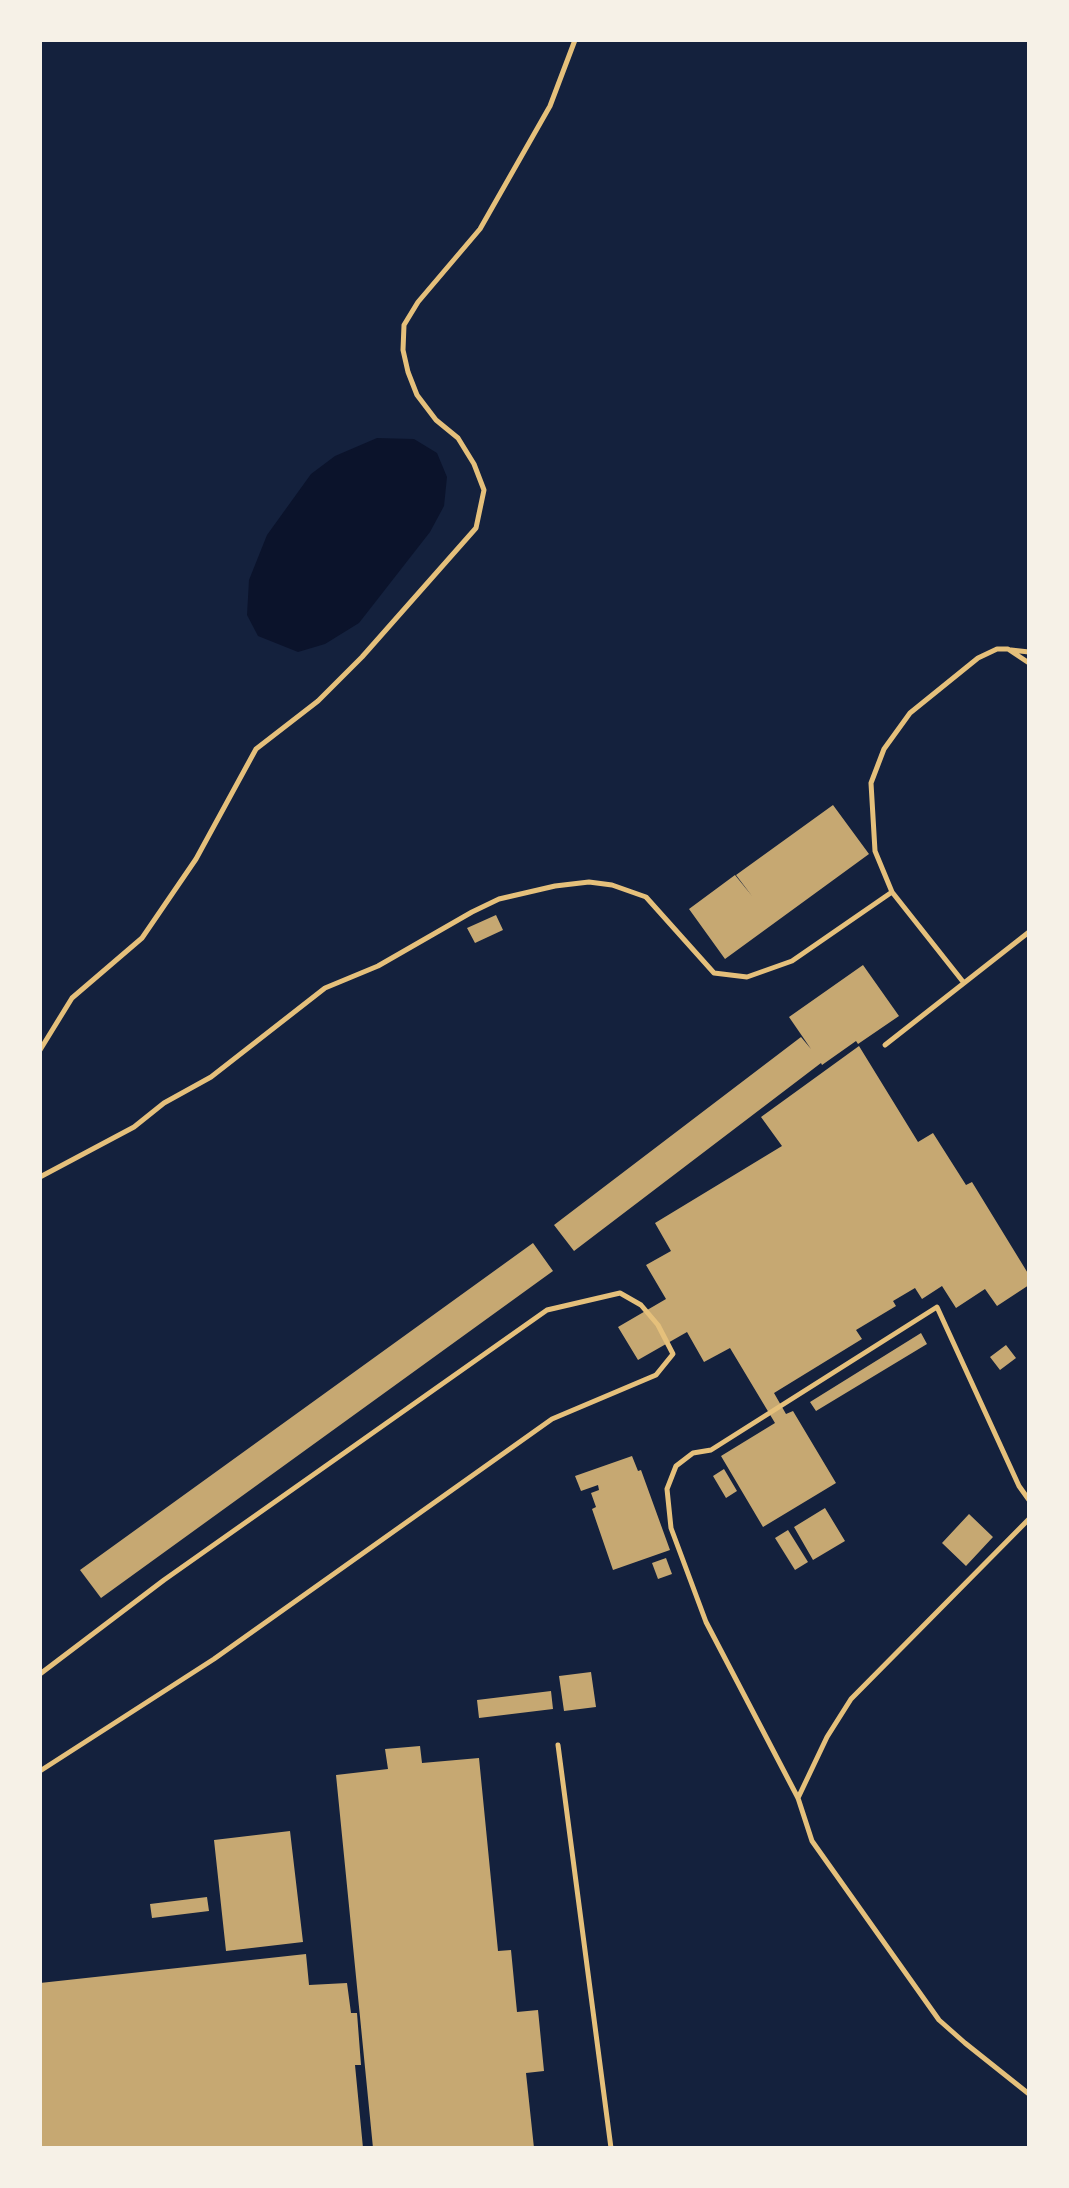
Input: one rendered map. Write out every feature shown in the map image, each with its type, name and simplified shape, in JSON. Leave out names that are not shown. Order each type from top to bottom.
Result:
[{"type":"lane","points":[[40,1049],[72,998],[142,937],[196,859],[256,749],[318,701],[362,657],[476,528],[484,490],[474,464],[458,438],[436,420],[417,395],[403,350],[404,326],[418,302],[480,229],[550,106],[575,40]]},
{"type":"lane","points":[[964,983],[892,891],[875,851],[871,783],[884,749],[910,713],[978,658],[997,649],[1029,652]]},
{"type":"lane","points":[[1008,649],[1029,663]]},
{"type":"lane","points":[[40,1177],[134,1127],[164,1103],[211,1077],[325,988],[378,966],[499,899],[555,886],[589,882],[612,884],[646,897],[715,973],[747,977],[792,961],[892,891]]},
{"type":"lane","points":[[885,1045],[1029,932]]},
{"type":"lane","points":[[40,1674],[163,1580],[547,1310],[620,1293],[641,1305],[657,1325],[673,1354],[656,1376],[552,1419],[214,1659],[40,1770]]},
{"type":"lane","points":[[1029,1500],[1019,1486],[937,1307],[711,1450],[693,1453],[676,1466],[667,1489],[671,1528],[706,1622],[798,1798],[812,1841],[939,2020],[1029,2094]]},
{"type":"lane","points":[[798,1798],[827,1737],[851,1699],[1029,1519]]},
{"type":"lane","points":[[558,1745],[611,2148]]},
{"type":"water","points":[[377,438],[414,439],[437,453],[447,477],[444,506],[430,532],[359,623],[325,644],[298,652],[258,636],[247,615],[249,580],[267,535],[311,474],[335,456]]},
{"type":"building","points":[[833,805],[869,854],[725,959],[689,909],[735,875],[752,896],[736,875]]},
{"type":"building","points":[[496,915],[503,930],[475,943],[467,928]]},
{"type":"building","points":[[863,965],[899,1016],[858,1044],[856,1041],[822,1065],[821,1063],[574,1251],[554,1225],[801,1037],[811,1049],[789,1017]]},
{"type":"building","points":[[859,1046],[918,1142],[933,1133],[966,1185],[972,1182],[1029,1275],[1029,1285],[997,1306],[985,1289],[956,1308],[942,1286],[922,1299],[915,1288],[893,1301],[896,1306],[856,1330],[862,1339],[774,1393],[786,1414],[793,1411],[836,1483],[763,1527],[721,1456],[775,1423],[730,1348],[704,1362],[687,1332],[638,1360],[618,1327],[666,1299],[646,1265],[671,1251],[655,1223],[782,1146],[761,1117]]},
{"type":"building","points":[[533,1243],[553,1271],[101,1598],[80,1570]]},
{"type":"building","points":[[921,1333],[927,1344],[816,1411],[810,1402]]},
{"type":"building","points":[[1006,1345],[1016,1358],[1000,1370],[990,1357]]},
{"type":"building","points":[[632,1456],[638,1471],[641,1470],[670,1550],[613,1570],[592,1509],[596,1507],[591,1493],[599,1490],[598,1485],[581,1491],[575,1476]]},
{"type":"building","points":[[724,1469],[737,1491],[726,1498],[713,1476]]},
{"type":"building","points":[[825,1508],[845,1541],[813,1560],[794,1527]]},
{"type":"building","points":[[969,1514],[993,1537],[966,1566],[942,1543]]},
{"type":"building","points":[[788,1530],[808,1562],[795,1570],[775,1538]]},
{"type":"building","points":[[666,1558],[672,1574],[658,1579],[652,1563]]},
{"type":"building","points":[[591,1672],[596,1707],[564,1711],[559,1676]]},
{"type":"building","points":[[551,1691],[553,1709],[479,1718],[477,1700]]},
{"type":"building","points":[[420,1746],[422,1763],[479,1758],[498,1951],[511,1950],[517,2012],[538,2010],[544,2071],[526,2073],[534,2148],[373,2148],[336,1775],[388,1769],[385,1749]]},
{"type":"building","points":[[290,1831],[303,1942],[226,1951],[214,1840]]},
{"type":"building","points":[[207,1897],[209,1911],[152,1918],[150,1904]]},
{"type":"building","points":[[306,1954],[309,1985],[347,1983],[351,2013],[357,2013],[361,2065],[355,2065],[363,2148],[40,2148],[40,1983]]}]
